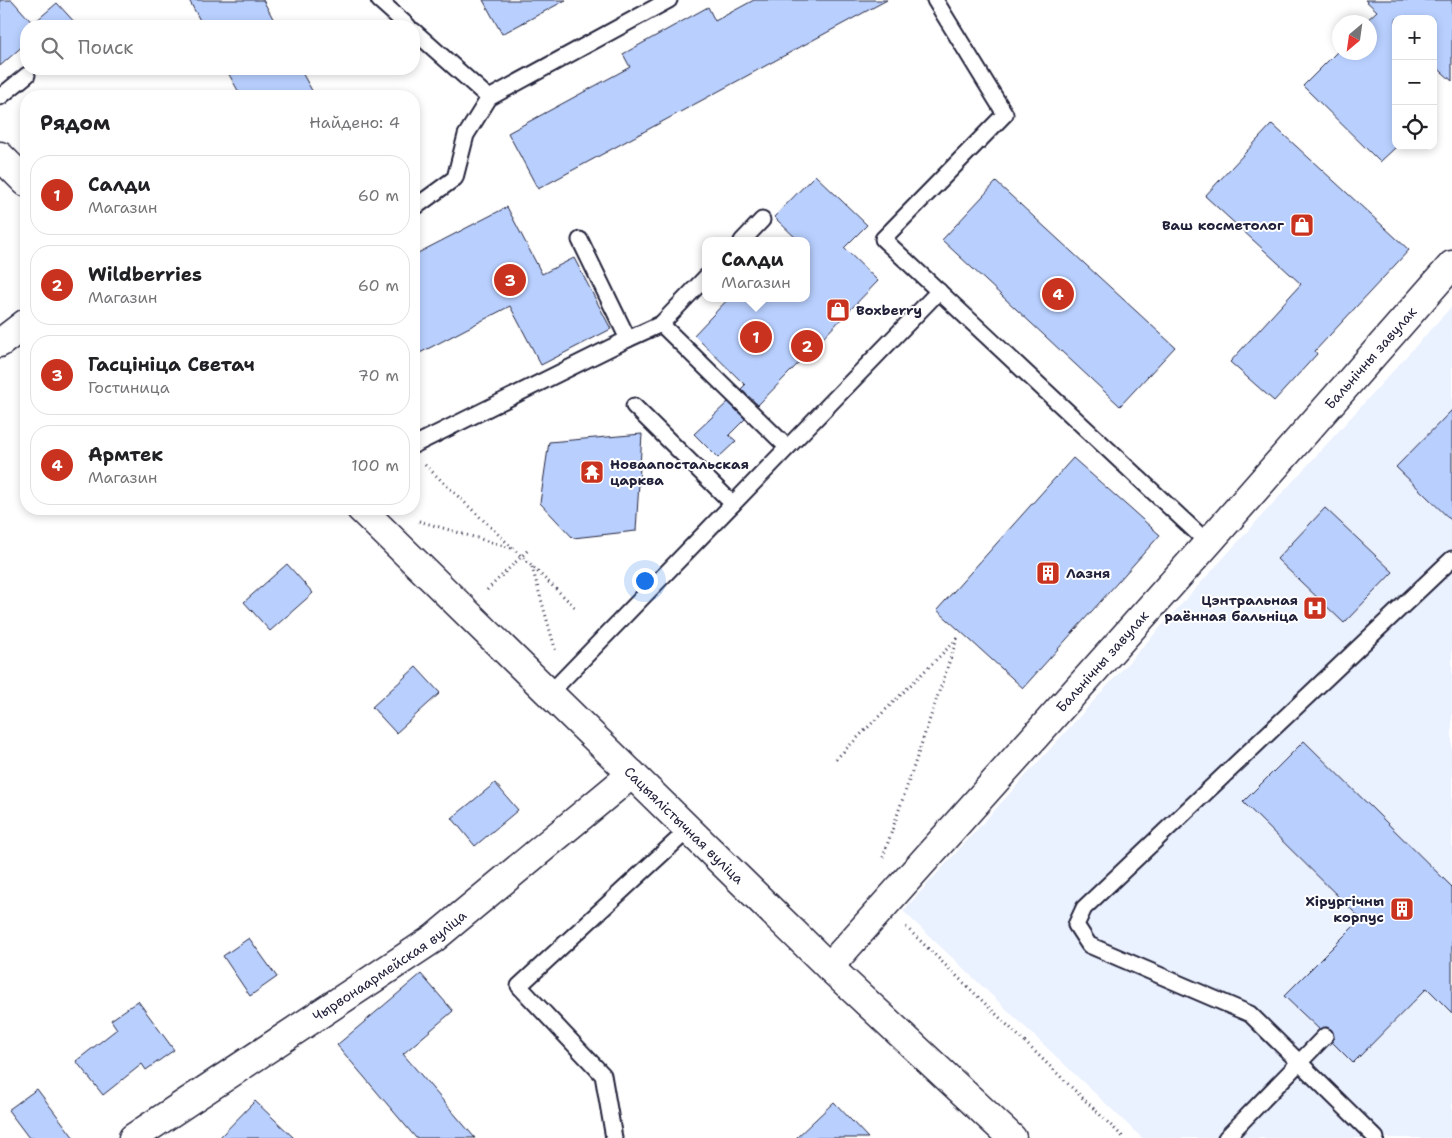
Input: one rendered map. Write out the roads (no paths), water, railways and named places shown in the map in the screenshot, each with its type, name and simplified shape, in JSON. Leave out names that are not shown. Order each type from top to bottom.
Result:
[{"type":"street","points":[[0,156],[20,176]]},
{"type":"street","name":"Бальнічны завулак","points":[[829,967],[1208,543],[1452,265]]},
{"type":"street","points":[[0,343],[20,328]]},
{"type":"street","name":"Сацыялістычная вуліца","points":[[367,515],[829,967],[1012,1138]]},
{"type":"street","name":"Чырвонаармейская вуліца","points":[[133,1138],[433,938],[632,774]]},
{"type":"lane","points":[[379,0],[401,20]]},
{"type":"lane","points":[[420,204],[455,178],[466,135],[488,98],[669,0]]},
{"type":"lane","points":[[935,0],[1005,114],[883,239],[1208,543]]},
{"type":"lane","points":[[420,36],[488,98]]},
{"type":"lane","points":[[0,97],[27,75]]},
{"type":"lane","points":[[746,237],[762,220]]},
{"type":"lane","points":[[580,240],[628,339]]},
{"type":"lane","points":[[420,442],[661,324],[702,282]]},
{"type":"lane","points":[[550,693],[939,291]]},
{"type":"lane","points":[[661,324],[787,447]]},
{"type":"lane","points":[[634,406],[733,504]]},
{"type":"lane","points":[[1376,1138],[1250,1014],[1089,945],[1076,924],[1084,908],[1452,559]]},
{"type":"lane","points":[[614,1138],[603,1075],[519,986],[688,829]]},
{"type":"lane","points":[[1226,1138],[1325,1036]]},
{"type":"place","name":"Ваш косметолог","points":[[1302,225]]},
{"type":"place","name":"Гасцініца Светач","points":[[510,280]]},
{"type":"place","name":"Армтек","points":[[1058,294]]},
{"type":"place","name":"Boxberry","points":[[838,310]]},
{"type":"place","name":"Салди","points":[[756,337]]},
{"type":"place","name":"Wildberries","points":[[807,346]]},
{"type":"place","name":"Новаапостальская царква","points":[[592,472]]},
{"type":"place","name":"Лазня","points":[[1048,573]]},
{"type":"place","name":"Цэнтральная раённая бальніца","points":[[1315,608]]},
{"type":"place","name":"Хірургічны корпус","points":[[1402,909]]}]
